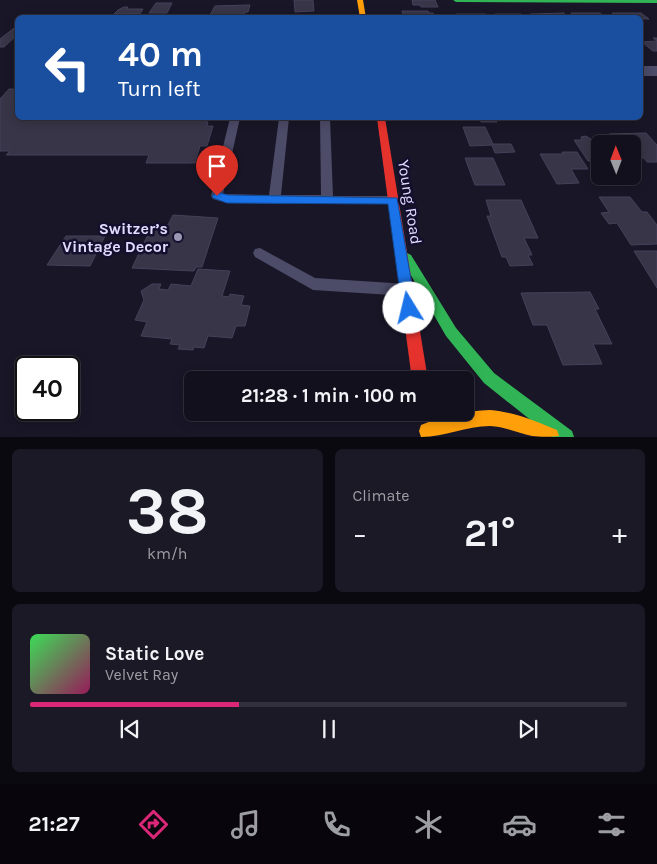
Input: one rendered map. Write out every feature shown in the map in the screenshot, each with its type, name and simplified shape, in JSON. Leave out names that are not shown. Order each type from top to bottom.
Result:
[{"type":"street","points":[[360,0],[362,15]]},
{"type":"street","points":[[456,0],[657,1]]},
{"type":"street","points":[[643,71],[657,71]]},
{"type":"street","name":"Young Road","points":[[380,120],[419,371]]},
{"type":"street","points":[[400,246],[451,332],[489,378],[566,436]]},
{"type":"street","points":[[427,430],[446,424],[474,419],[509,420],[552,436]]},
{"type":"lane","points":[[235,120],[217,196],[227,199],[393,200]]},
{"type":"lane","points":[[276,200],[284,120]]},
{"type":"lane","points":[[325,120],[327,200]]},
{"type":"lane","points":[[260,253],[313,284],[406,290]]},
{"type":"building","points":[[294,0],[313,0],[314,11],[295,12]]},
{"type":"building","points":[[412,0],[435,0],[438,7],[413,5]]},
{"type":"building","points":[[156,3],[172,3],[167,13],[149,13]]},
{"type":"building","points":[[250,5],[248,12],[245,12],[244,15],[210,15],[215,6]]},
{"type":"building","points":[[124,7],[128,7],[127,9],[143,9],[140,14],[114,14]]},
{"type":"building","points":[[402,11],[428,11],[434,15],[403,15]]},
{"type":"building","points":[[564,13],[566,15],[531,15]]},
{"type":"building","points":[[571,13],[600,13],[603,15],[573,15]]},
{"type":"building","points":[[612,13],[641,13],[649,19],[643,19],[643,15],[614,15]]},
{"type":"building","points":[[456,14],[487,15],[456,15]]},
{"type":"building","points":[[495,14],[522,15],[496,15]]},
{"type":"building","points":[[15,27],[15,37],[4,47],[0,47],[0,39]]},
{"type":"building","points":[[657,41],[657,51],[653,51],[643,42]]},
{"type":"building","points":[[9,89],[15,89],[15,120],[206,120],[207,126],[213,126],[207,146],[200,146],[195,163],[146,163],[149,155],[6,155],[10,151],[0,151],[0,99]]},
{"type":"building","points":[[480,120],[496,120],[497,122],[481,122]]},
{"type":"building","points":[[463,127],[485,127],[493,144],[511,144],[515,152],[495,153],[492,145],[470,146]]},
{"type":"building","points":[[646,133],[657,145],[657,162],[647,162],[643,157],[641,160],[641,135],[609,134]]},
{"type":"building","points":[[586,136],[591,139],[591,161],[588,161],[574,140],[582,140],[581,137]]},
{"type":"building","points":[[562,152],[577,152],[588,169],[571,169],[579,183],[557,184],[540,154],[563,154]]},
{"type":"building","points":[[465,158],[493,158],[505,185],[475,185]]},
{"type":"building","points":[[599,197],[630,197],[642,212],[647,212],[657,225],[657,244],[631,245],[617,223],[609,224],[601,213],[609,212]]},
{"type":"building","points":[[486,200],[521,200],[538,238],[524,238],[532,255],[528,255],[533,265],[510,266],[506,257],[502,257],[487,216],[491,216]]},
{"type":"building","points":[[173,215],[218,218],[202,267],[196,267],[194,271],[132,268],[153,224],[168,225]]},
{"type":"building","points":[[66,236],[105,236],[90,266],[47,265]]},
{"type":"building","points":[[634,251],[657,251],[657,288],[649,275]]},
{"type":"building","points":[[198,269],[230,271],[222,296],[229,297],[230,294],[244,296],[241,305],[250,306],[245,326],[236,326],[232,338],[208,336],[204,348],[194,347],[193,350],[178,349],[180,345],[170,344],[172,339],[141,336],[147,322],[135,320],[144,300],[141,291],[152,284],[161,284],[159,289],[168,290],[171,284],[191,286]]},
{"type":"building","points":[[590,292],[599,309],[595,309],[612,344],[593,344],[602,364],[563,365],[547,325],[533,325],[521,293]]},
{"type":"traffic: fast","points":[[456,0],[657,1]]},
{"type":"traffic: fast","points":[[407,258],[451,332],[489,378],[566,437]]},
{"type":"traffic: slow","points":[[360,0],[362,15]]},
{"type":"traffic: slow","points":[[427,431],[458,422],[490,418],[516,422],[551,436]]},
{"type":"traffic: jam","points":[[381,120],[419,371]]},
{"type":"place","name":"Switzer’s Vintage Decor","points":[[178,237]]},
{"type":"route","points":[[217,196],[227,199],[393,200],[409,308]]}]
